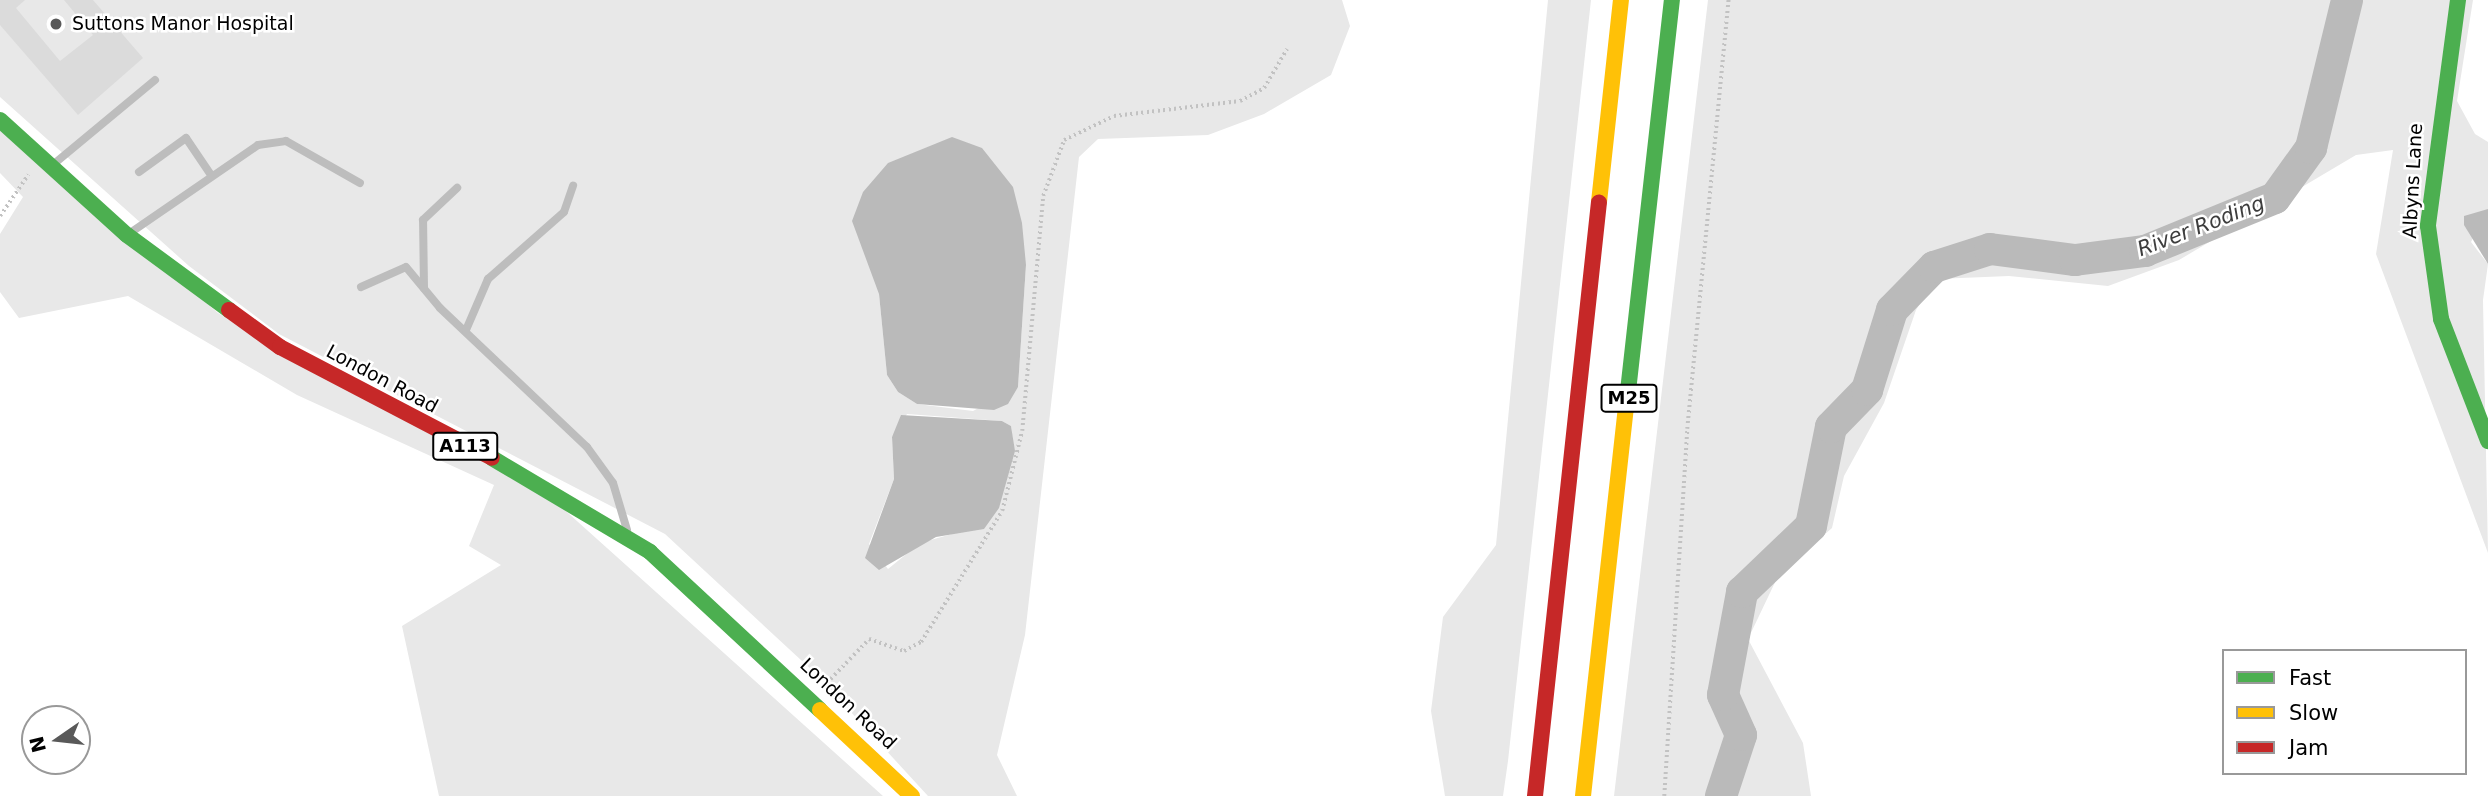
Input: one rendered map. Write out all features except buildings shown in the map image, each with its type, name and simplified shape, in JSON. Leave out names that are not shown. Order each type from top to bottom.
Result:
[{"type":"main road","name":"M25","points":[[1535,796],[1621,0]]},
{"type":"main road","name":"M25","points":[[1583,796],[1672,0]]},
{"type":"main road","name":"Albyns Lane","points":[[2458,0],[2428,226],[2441,319],[2488,441]]},
{"type":"main road","name":"London Road","points":[[0,120],[127,234],[280,347],[558,492],[627,537],[812,698],[912,796]]},
{"type":"lane","points":[[46,162],[155,80]]},
{"type":"lane","points":[[139,172],[186,138],[211,174]]},
{"type":"lane","points":[[127,234],[211,174],[258,145],[286,141],[360,183]]},
{"type":"lane","points":[[466,330],[488,279],[564,212],[573,186]]},
{"type":"lane","points":[[424,288],[423,220],[457,188]]},
{"type":"lane","points":[[361,287],[400,265],[587,447],[622,502],[627,537]]},
{"type":"path","points":[[1664,796],[1687,429],[1728,0]]},
{"type":"path","points":[[812,698],[869,639],[904,651],[921,642],[1002,511],[1022,431],[1043,196],[1064,141],[1126,113],[1240,101],[1264,88],[1287,49]]},
{"type":"path","points":[[0,216],[46,162]]},
{"type":"shaded area","points":[[0,0],[1342,0],[1350,26],[1331,75],[1264,114],[1208,135],[1098,139],[1079,157],[1025,635],[997,755],[1017,796],[928,796],[815,673],[665,534],[279,334],[189,266],[0,97]],"holes":[[[1026,265],[1018,387],[973,411],[917,404],[898,392],[887,375],[879,294]],[[907,414],[1002,421],[1011,426],[1014,451],[1003,492],[952,534],[920,543],[888,569],[869,544],[894,479],[892,437]]]},
{"type":"shaded area","points":[[1548,0],[1591,0],[1508,761],[1503,796],[1445,796],[1431,711],[1443,617],[1496,545]]},
{"type":"shaded area","points":[[1708,0],[2473,0],[2457,101],[2475,134],[2488,142],[2488,209],[2471,242],[2488,264],[2483,300],[2488,553],[2376,254],[2393,150],[2356,155],[2179,260],[2108,286],[2009,276],[1936,279],[1916,310],[1884,403],[1844,476],[1832,528],[1779,574],[1748,639],[1803,743],[1811,796],[1614,796]]},
{"type":"shaded area","points":[[0,127],[218,313],[558,504],[883,796],[439,796],[402,626],[501,565],[469,546],[494,485],[297,395],[128,296],[19,318],[0,292],[0,234],[23,197],[0,173]]},
{"type":"shaded area","points":[[952,137],[982,148],[1013,187],[1022,223],[1026,265],[1018,387],[1008,404],[994,410],[917,404],[898,392],[887,375],[879,294],[852,221],[863,192],[888,163]]},
{"type":"shaded area","points":[[2488,209],[2488,264],[2464,225],[2464,216]]},
{"type":"shaded area","points":[[901,415],[1002,421],[1011,426],[1015,451],[999,508],[984,529],[936,537],[879,570],[865,558],[894,479],[892,437]]},
{"type":"waterway","name":"River Roding","points":[[1721,796],[1741,735],[1723,695],[1742,592],[1811,526],[1831,427],[1867,390],[1892,310],[1934,267],[1990,249],[2075,260],[2145,251],[2275,198],[2311,148],[2347,0]]},
{"type":"traffic: fast","points":[[1626,409],[1672,0]]},
{"type":"traffic: fast","points":[[2458,0],[2428,226],[2441,319],[2488,441]]},
{"type":"traffic: fast","points":[[0,120],[127,235],[229,310]]},
{"type":"traffic: fast","points":[[492,458],[650,552],[820,710]]},
{"type":"traffic: slow","points":[[1599,202],[1621,0]]},
{"type":"traffic: slow","points":[[1583,796],[1626,409]]},
{"type":"traffic: slow","points":[[820,710],[912,796]]},
{"type":"traffic: jam","points":[[1535,796],[1599,202]]},
{"type":"traffic: jam","points":[[229,310],[280,347],[492,458]]},
{"type":"place","name":"Suttons Manor Hospital","points":[[56,24]]}]
